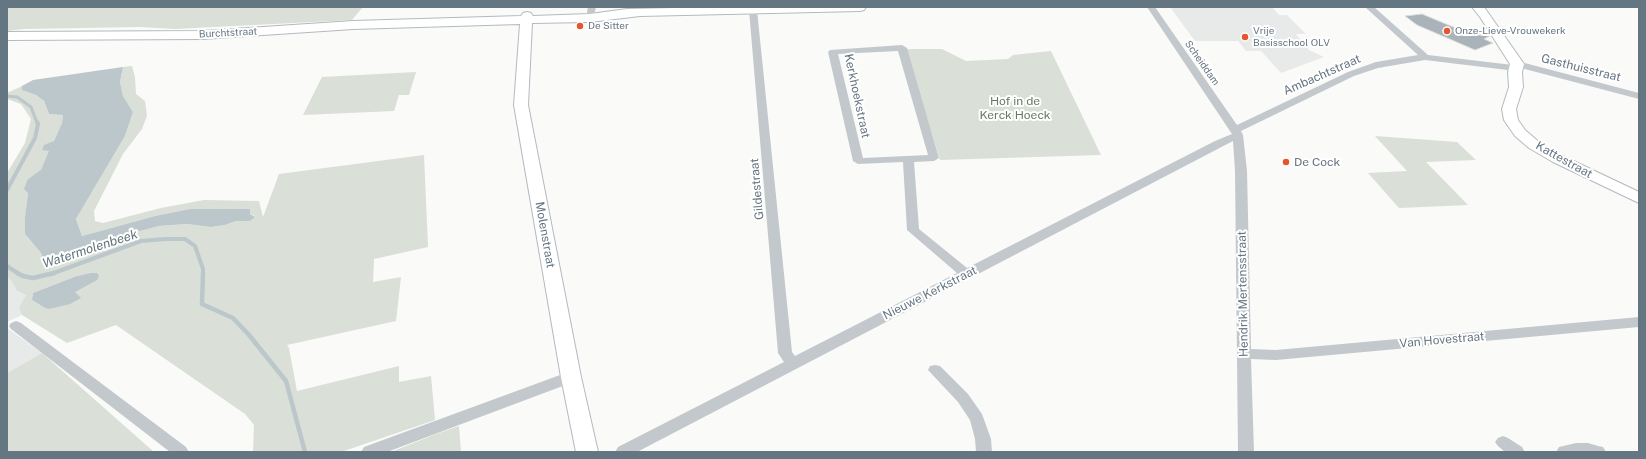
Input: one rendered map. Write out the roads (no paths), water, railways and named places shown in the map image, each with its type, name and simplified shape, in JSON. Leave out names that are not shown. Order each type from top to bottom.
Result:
[{"type":"street","name":"Burchtstraat","points":[[7,36],[203,35],[353,25],[527,18],[591,13],[860,7]]},
{"type":"street","name":"Scheiddam","points":[[1151,7],[1236,133]]},
{"type":"street","points":[[1370,7],[1425,57]]},
{"type":"street","points":[[1478,7],[1485,14],[1516,70]]},
{"type":"street","name":"Gildestraat","points":[[753,10],[785,353],[793,363]]},
{"type":"street","name":"Molenstraat","points":[[527,18],[521,105],[571,376],[588,452]]},
{"type":"street","name":"Kerkhoekstraat","points":[[902,48],[934,158],[908,160],[858,161],[833,52],[902,48]]},
{"type":"street","name":"Ambachtstraat","points":[[1236,133],[1351,74],[1376,65],[1425,57],[1516,70]]},
{"type":"street","name":"Gasthuisstraat","points":[[1516,70],[1639,96]]},
{"type":"street","name":"Kattestraat","points":[[1516,70],[1516,87],[1510,109],[1511,120],[1520,133],[1558,159],[1639,198]]},
{"type":"street","name":"Nieuwe Kerkstraat","points":[[624,452],[1236,133]]},
{"type":"street","name":"Hendrik Mertensstraat","points":[[1236,133],[1240,162],[1246,452]]},
{"type":"street","points":[[908,160],[913,230],[966,274]]},
{"type":"street","name":"Van Hovestraat","points":[[1244,354],[1276,355],[1639,322]]},
{"type":"street","points":[[16,326],[181,452]]},
{"type":"street","points":[[935,370],[963,398],[977,418],[983,438],[984,452]]},
{"type":"street","points":[[369,452],[571,376]]},
{"type":"street","points":[[1503,442],[1517,452]]},
{"type":"street","points":[[1564,452],[1576,449],[1588,449],[1598,452]]},
{"type":"waterway","name":"Watermolenbeek","points":[[7,96],[17,97],[31,107],[37,123]]},
{"type":"waterway","name":"Watermolenbeek","points":[[7,190],[35,138],[38,124],[37,122]]},
{"type":"waterway","name":"Watermolenbeek","points":[[53,273],[141,241],[165,239],[185,239],[195,246],[203,273]]},
{"type":"waterway","name":"Watermolenbeek","points":[[7,266],[19,274]]},
{"type":"waterway","name":"Watermolenbeek","points":[[19,274],[33,278],[53,273]]},
{"type":"waterway","name":"Watermolenbeek","points":[[203,273],[202,304],[233,318],[249,335],[286,381],[305,452]]},
{"type":"place","name":"De Sitter","points":[[580,26]]},
{"type":"place","name":"Onze-Lieve-Vrouwekerk","points":[[1447,31]]},
{"type":"place","name":"Vrije Basisschool OLV","points":[[1245,37]]},
{"type":"place","name":"De Cock","points":[[1286,162]]},
{"type":"park label","name":"Hof in de Kerck Hoeck","points":[[1015,108]]}]
